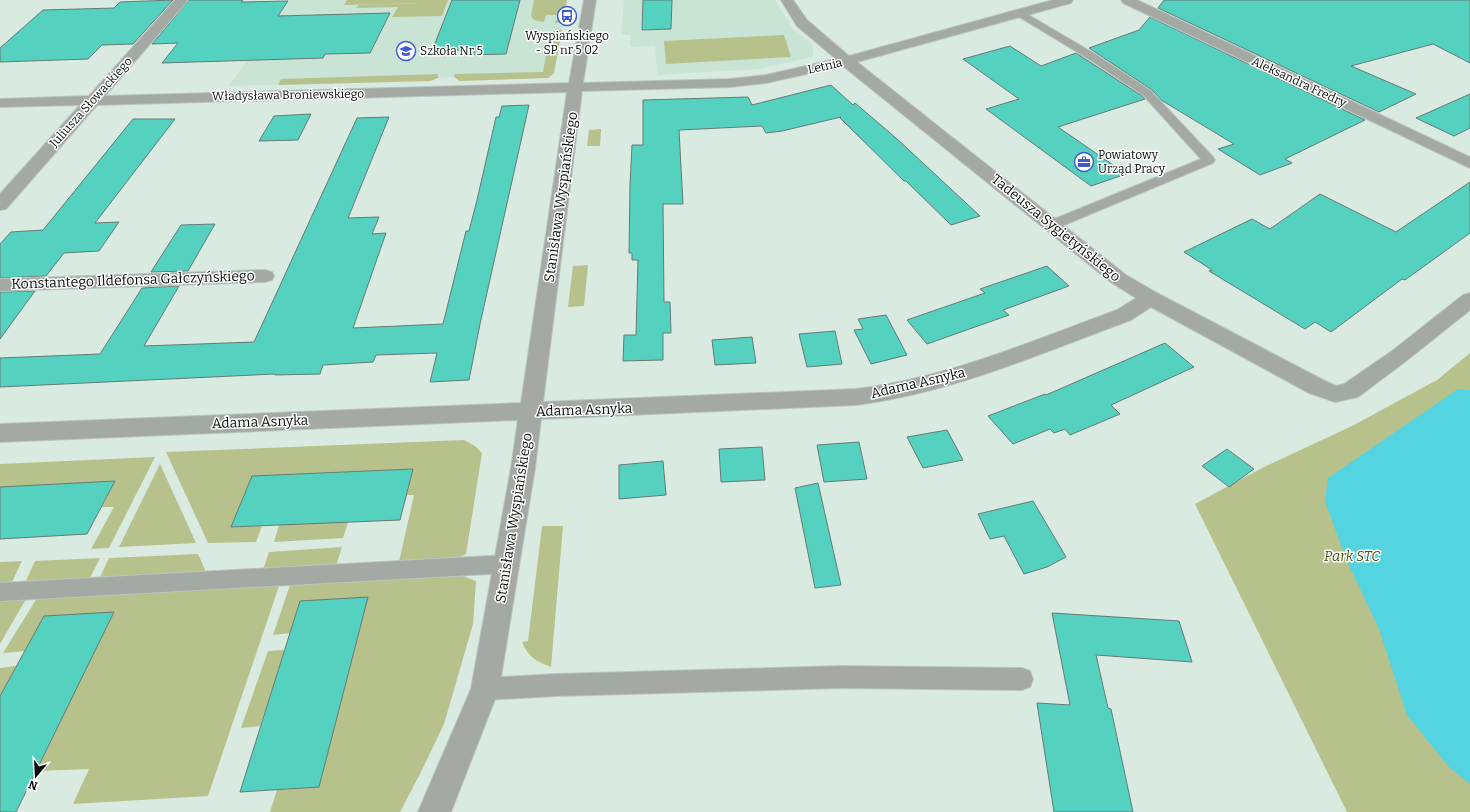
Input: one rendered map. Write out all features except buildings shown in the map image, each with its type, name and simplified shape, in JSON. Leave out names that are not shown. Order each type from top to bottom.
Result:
[{"type":"street","name":"Juliusza Słowackiego","points":[[0,204],[182,0]]},
{"type":"street","name":"Stanisława Wyspiańskiego","points":[[434,812],[485,689],[507,564],[531,412],[576,88],[590,0]]},
{"type":"street","name":"Tadeusza Sygietyńskiego","points":[[787,0],[802,23],[846,61],[1119,279],[1150,298],[1317,388],[1335,394],[1350,391],[1360,385],[1470,300]]},
{"type":"street","name":"Letnia","points":[[576,88],[730,83],[766,79],[846,61],[1067,0]]},
{"type":"street","name":"Aleksandra Fredry","points":[[1127,0],[1470,163]]},
{"type":"street","name":"Władysława Broniewskiego","points":[[0,103],[576,88]]},
{"type":"street","name":"Konstantego Ildefonsa Gałczyńskiego","points":[[0,285],[265,276]]},
{"type":"street","name":"Adama Asnyka","points":[[0,433],[531,412],[856,397],[889,393],[950,378],[1124,315],[1150,298]]},
{"type":"lane","points":[[1020,13],[1091,56],[1147,93],[1209,160],[1052,225]]},
{"type":"lane","points":[[0,592],[507,564]]},
{"type":"lane","points":[[485,689],[564,685],[841,677],[1022,679]]},
{"type":"shaded area","name":"Szkoła Nr 5","points":[[290,0],[567,0],[554,73],[548,78],[460,81],[454,77],[438,78],[430,81],[229,86]]},
{"type":"shaded area","points":[[624,0],[775,0],[793,29],[813,46],[813,57],[759,69],[657,75],[655,46],[630,47],[630,35],[621,35]]},
{"type":"green space","points":[[347,0],[448,0],[442,16],[392,17],[398,7],[356,8],[359,5],[424,3],[344,5]]},
{"type":"green space","points":[[534,0],[567,0],[563,22],[555,23],[556,20],[561,20],[562,15],[546,15],[544,22],[534,20],[531,16]]},
{"type":"green space","points":[[557,30],[562,30],[554,73],[548,78],[460,81],[454,77],[455,74],[543,72],[550,33]]},
{"type":"green space","points":[[784,35],[791,57],[666,64],[664,41]]},
{"type":"green space","points":[[438,74],[438,78],[430,81],[278,85],[281,79]]},
{"type":"green space","points":[[601,129],[600,146],[587,146],[589,130]]},
{"type":"green space","points":[[588,265],[584,306],[568,307],[573,266]]},
{"type":"green space","name":"Park STC","points":[[1470,353],[1470,812],[1347,812],[1195,504],[1266,466],[1352,426],[1437,380]]},
{"type":"green space","points":[[464,440],[475,446],[482,453],[466,554],[452,560],[399,562],[414,495],[406,495],[412,469],[252,476],[231,527],[262,526],[256,542],[208,543],[166,452]]},
{"type":"green space","points":[[155,457],[109,548],[91,549],[114,507],[102,507],[115,481],[0,487],[0,464]]},
{"type":"green space","points":[[160,464],[196,543],[119,547]]},
{"type":"green space","points":[[348,522],[343,538],[274,542],[279,525]]},
{"type":"green space","points":[[542,526],[563,526],[551,667],[541,663],[530,655],[522,642],[528,641]]},
{"type":"green space","points":[[342,547],[336,566],[263,570],[269,552]]},
{"type":"green space","points":[[198,554],[206,572],[100,577],[109,558]]},
{"type":"green space","points":[[100,558],[90,578],[26,581],[35,561]]},
{"type":"green space","points":[[22,561],[12,582],[0,582],[0,562]]},
{"type":"green space","points":[[460,575],[476,581],[473,624],[444,724],[400,812],[270,812],[277,790],[319,787],[368,597],[300,601],[290,633],[273,635],[291,582]]},
{"type":"green space","points":[[280,583],[208,796],[73,804],[89,769],[36,771],[113,613],[44,616],[25,651],[3,653],[37,598]]},
{"type":"green space","points":[[26,599],[0,644],[0,600]]},
{"type":"green space","points":[[285,650],[260,726],[241,728],[268,651]]},
{"type":"green space","points":[[16,666],[0,696],[0,668]]},
{"type":"water","points":[[1458,389],[1470,390],[1470,784],[1449,767],[1407,715],[1379,629],[1346,559],[1325,501],[1328,478]]},
{"type":"place","name":"Wyspiańskiego - SP nr 5 02","points":[[567,16]]},
{"type":"place","name":"Szkoła Nr 5","points":[[406,51]]},
{"type":"place","name":"Powiatowy Urząd Pracy","points":[[1084,162]]}]
